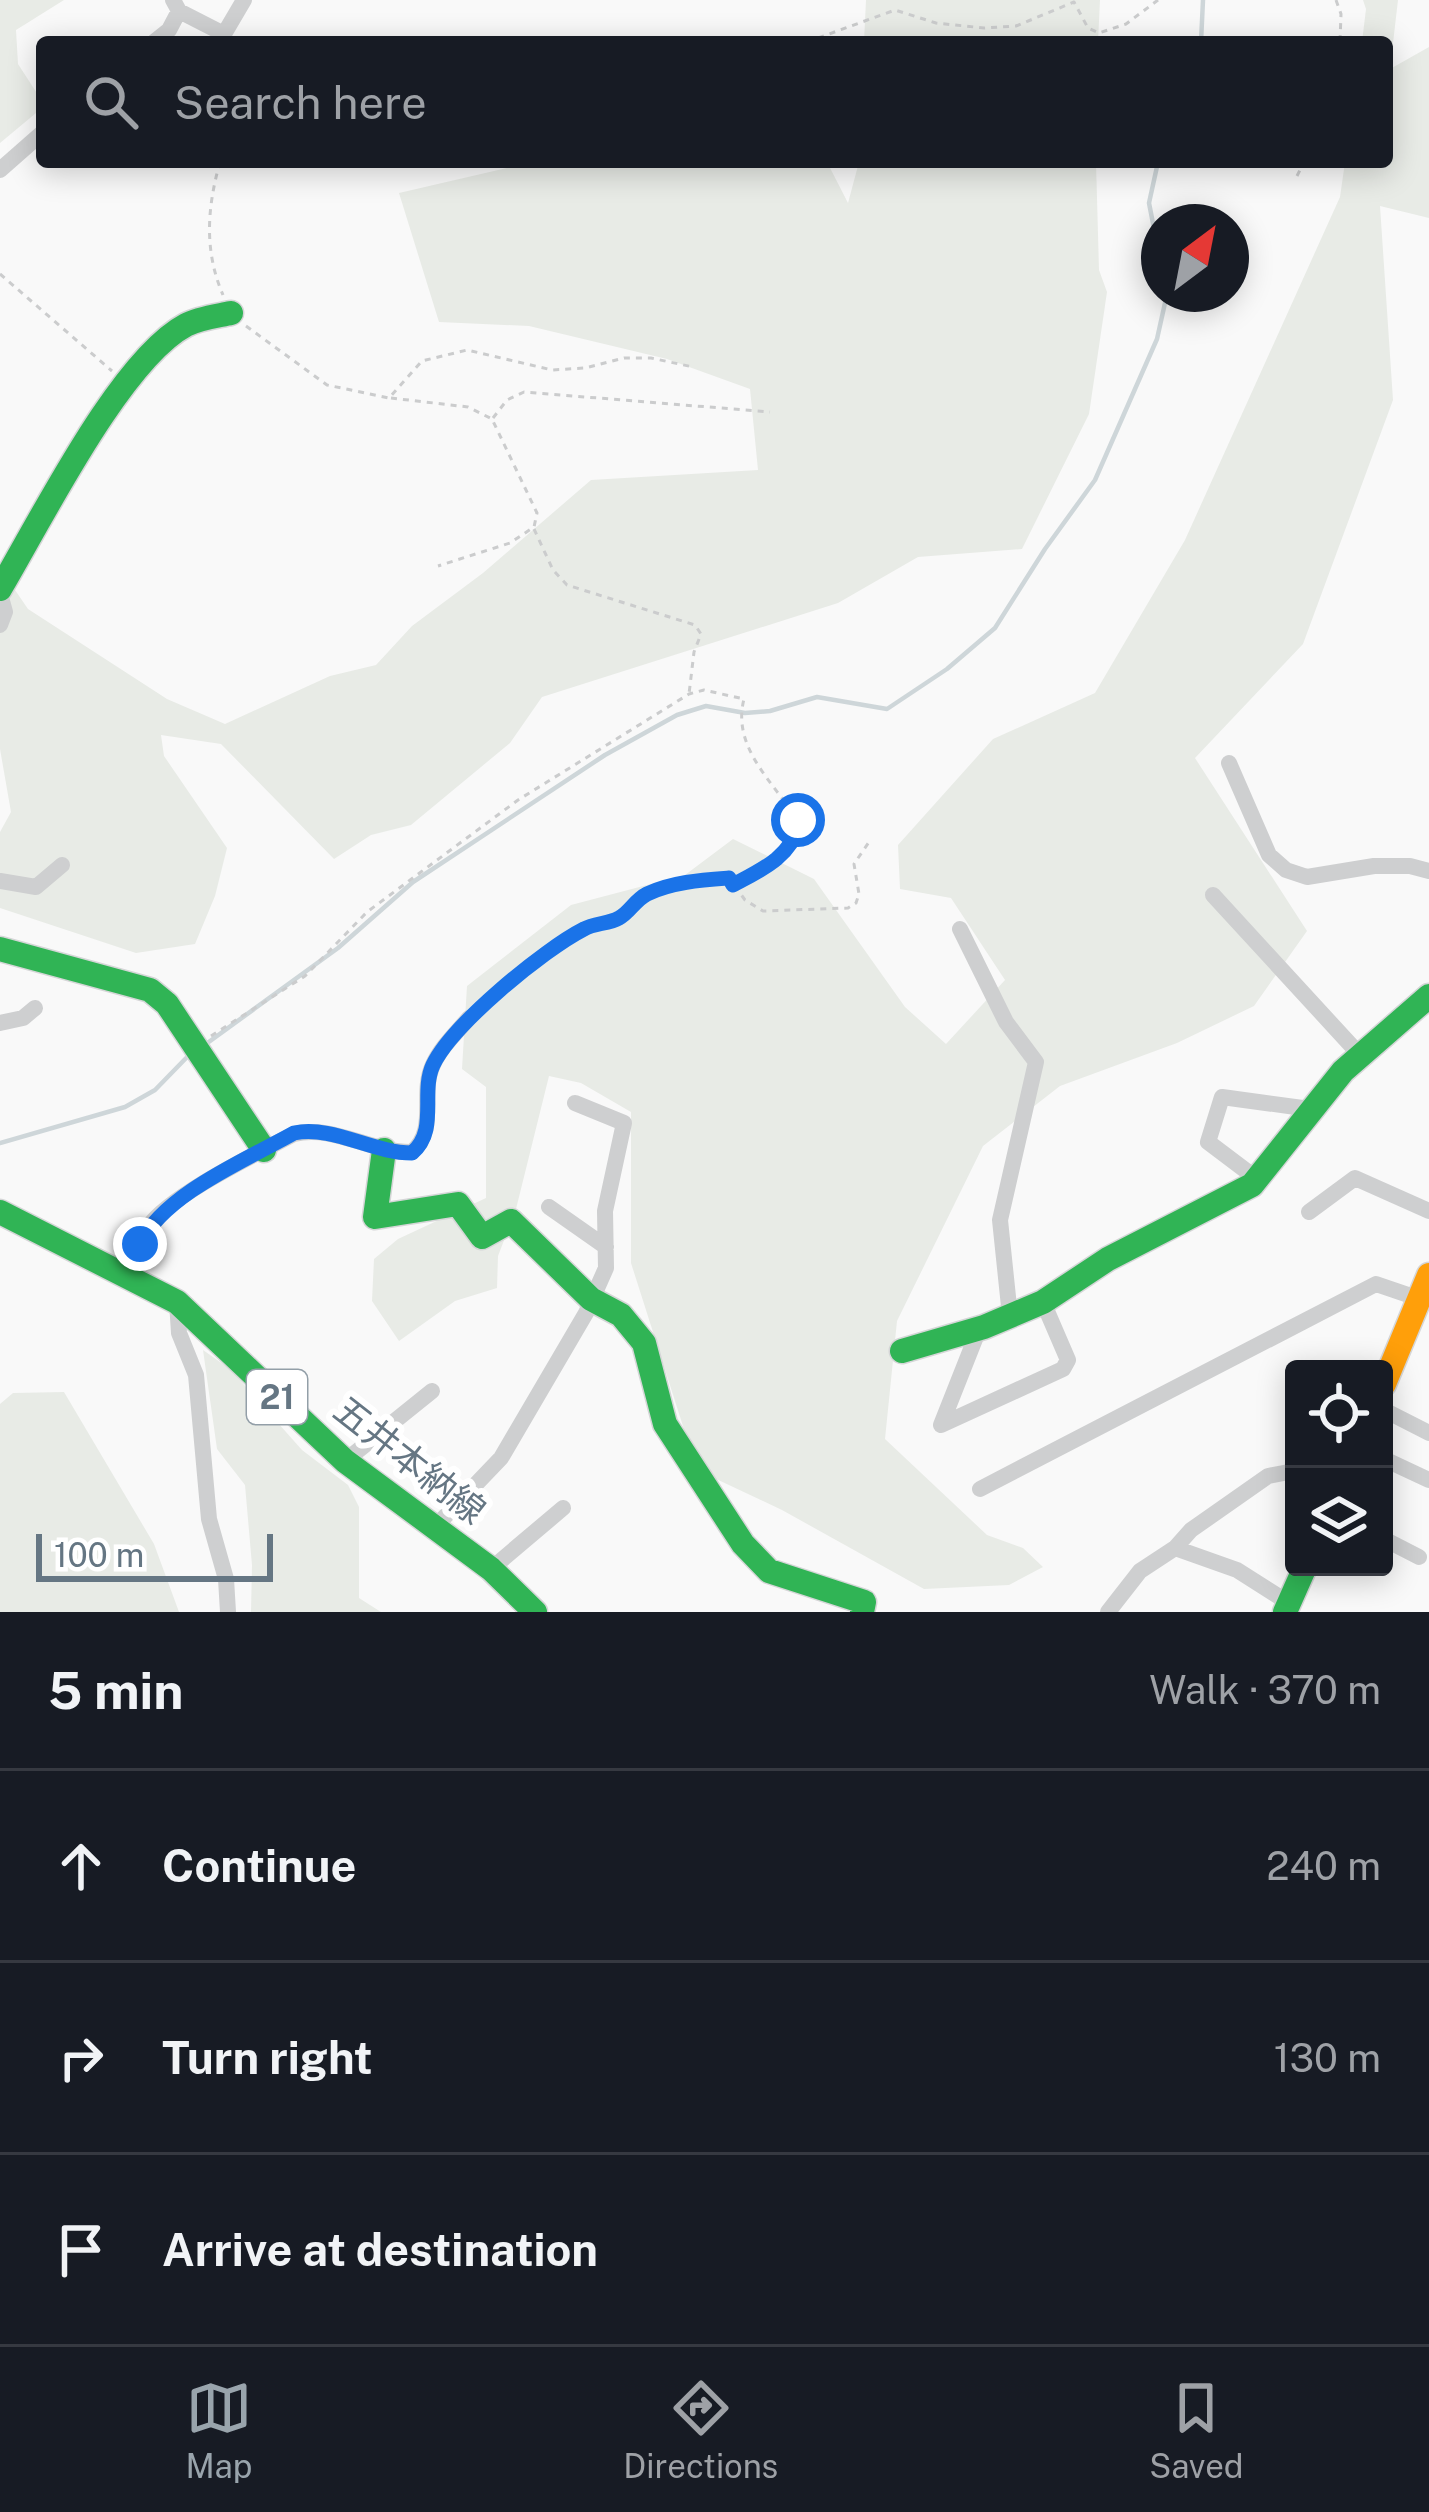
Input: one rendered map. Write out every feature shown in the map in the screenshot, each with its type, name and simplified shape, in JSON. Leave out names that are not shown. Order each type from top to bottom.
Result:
[{"type":"street","points":[[162,36],[169,30],[176,6],[224,34],[244,0]]},
{"type":"street","points":[[0,170],[36,139]]},
{"type":"street","points":[[0,625],[5,612],[0,591],[125,383],[165,339],[187,325],[231,313]]},
{"type":"street","points":[[1229,763],[1269,855],[1286,870],[1307,877],[1374,866],[1429,871]]},
{"type":"street","points":[[0,881],[36,886],[62,865]]},
{"type":"street","points":[[1214,895],[1359,1054]]},
{"type":"street","points":[[960,929],[1006,1022],[1036,1062],[1000,1220],[1010,1316]]},
{"type":"street","points":[[0,949],[150,990],[167,1004],[264,1150]]},
{"type":"street","points":[[902,1351],[979,1329],[1043,1302],[1108,1259],[1174,1228],[1257,1179],[1359,1054],[1429,996]]},
{"type":"street","points":[[0,1023],[23,1018],[34,1008]]},
{"type":"street","points":[[133,1282],[149,1225],[173,1204],[294,1133],[314,1129],[384,1150],[412,1153],[427,1131],[430,1071],[469,1018]]},
{"type":"street","points":[[1257,1179],[1208,1142],[1222,1097],[1310,1109]]},
{"type":"street","points":[[435,1527],[501,1458],[606,1268],[604,1211],[624,1123],[575,1103]]},
{"type":"street","points":[[384,1150],[376,1217],[458,1204],[482,1237],[511,1221],[592,1299],[621,1315],[644,1343],[665,1424],[743,1544],[769,1571],[864,1602],[862,1612]]},
{"type":"street","points":[[1309,1212],[1355,1178],[1429,1211]]},
{"type":"street","points":[[549,1207],[606,1247]]},
{"type":"street","name":"五井本納線","points":[[0,1212],[177,1302],[346,1461],[491,1569],[535,1612]]},
{"type":"street","points":[[980,1489],[1376,1285],[1424,1287],[1393,1362]]},
{"type":"street","points":[[177,1302],[179,1334],[196,1375],[208,1519],[226,1579],[227,1612]]},
{"type":"street","points":[[979,1329],[941,1425],[1063,1369],[1068,1360],[1043,1302]]},
{"type":"street","points":[[346,1461],[432,1391]]},
{"type":"street","points":[[1393,1415],[1429,1433]]},
{"type":"street","points":[[1393,1463],[1429,1480]]},
{"type":"street","points":[[1108,1612],[1140,1571],[1175,1548],[1191,1530],[1268,1476],[1285,1473]]},
{"type":"street","points":[[491,1569],[562,1508]]},
{"type":"street","points":[[1393,1544],[1419,1558]]},
{"type":"street","points":[[1175,1548],[1237,1570],[1287,1607],[1301,1576]]},
{"type":"path","points":[[895,0],[895,10]]},
{"type":"path","points":[[824,36],[895,10],[936,23],[984,28],[1016,26],[1074,2],[1088,28],[1099,33],[1126,24],[1157,0]]},
{"type":"path","points":[[1336,0],[1340,36]]},
{"type":"path","points":[[218,168],[208,229],[212,270],[231,313],[327,385],[468,407],[492,419],[537,513],[534,527],[553,570],[567,585],[695,625],[701,634],[688,694]]},
{"type":"path","points":[[1297,176],[1301,168]]},
{"type":"path","points":[[0,274],[125,383]]},
{"type":"path","points":[[389,398],[422,361],[467,350],[553,370],[624,358],[694,367]]},
{"type":"path","points":[[492,419],[507,400],[524,392],[770,412]]},
{"type":"path","points":[[438,566],[510,543],[534,527]]},
{"type":"path","points":[[197,1050],[200,1042],[305,976],[368,913],[518,800],[688,694],[704,690],[744,699],[739,718],[746,747],[800,824],[794,843],[781,858],[733,885]]},
{"type":"path","points":[[469,1018],[585,927],[622,917],[648,894],[729,878],[745,900],[763,911],[848,908],[859,894],[854,863],[871,839]]},
{"type":"shaded area","points":[[0,0],[64,0],[16,30],[18,64],[36,92],[36,113],[0,143]]},
{"type":"shaded area","points":[[866,0],[1100,0],[1098,36],[864,36]]},
{"type":"shaded area","points":[[1363,0],[1398,0],[1393,43],[1393,36],[1363,36]]},
{"type":"shaded area","points":[[1429,47],[1429,218],[1380,206],[1393,400],[1303,644],[1195,758],[1307,931],[1254,1006],[1177,1043],[1060,1086],[983,1146],[897,1321],[885,1439],[987,1535],[1023,1548],[1043,1567],[1009,1585],[924,1589],[782,1510],[697,1470],[631,1263],[631,1112],[581,1083],[549,1076],[516,1209],[498,1256],[497,1288],[455,1301],[399,1341],[372,1301],[374,1259],[398,1239],[486,1198],[486,1087],[462,1069],[467,986],[571,905],[685,875],[733,839],[814,879],[905,1007],[946,1044],[1005,980],[951,898],[900,889],[898,845],[993,739],[1095,693],[1185,540],[1340,197],[1344,168],[1393,168],[1393,67]]},
{"type":"shaded area","points":[[507,168],[830,168],[848,203],[857,168],[1096,168],[1099,270],[1107,292],[1089,414],[1022,549],[918,557],[838,603],[542,697],[510,743],[411,825],[371,835],[334,859],[221,744],[161,735],[164,756],[227,848],[215,896],[195,944],[136,953],[0,908],[0,832],[11,812],[0,749],[0,568],[28,609],[167,699],[225,724],[330,676],[376,665],[412,626],[483,573],[591,480],[758,470],[750,389],[667,359],[529,326],[439,322],[399,193]]},
{"type":"shaded area","points":[[203,1350],[230,1369],[302,1450],[348,1485],[359,1507],[359,1598],[381,1612],[251,1612],[245,1485],[217,1449]]},
{"type":"shaded area","points":[[64,1392],[154,1544],[179,1612],[0,1612],[0,1404],[13,1393]]},
{"type":"waterway","points":[[1201,36],[1203,0]]},
{"type":"waterway","points":[[1149,204],[1157,168]]},
{"type":"waterway","points":[[206,1044],[338,948],[413,882],[605,755],[677,715],[706,706],[745,713],[770,711],[817,697],[887,709],[947,669],[995,628],[1095,480],[1157,339],[1163,312]]},
{"type":"waterway","points":[[0,1143],[125,1107],[155,1090],[191,1053]]},
{"type":"traffic: fast","points":[[0,589],[83,445],[135,372],[186,325],[231,313]]},
{"type":"traffic: fast","points":[[0,949],[150,990],[167,1004],[264,1150]]},
{"type":"traffic: fast","points":[[902,1351],[984,1327],[1043,1302],[1108,1259],[1252,1185],[1343,1071],[1429,996]]},
{"type":"traffic: fast","points":[[384,1150],[375,1217],[458,1204],[482,1237],[511,1221],[591,1299],[621,1315],[644,1343],[665,1424],[743,1544],[769,1571],[864,1602],[862,1612]]},
{"type":"traffic: fast","points":[[0,1212],[177,1302],[345,1461],[491,1569],[535,1612]]},
{"type":"traffic: fast","points":[[1285,1612],[1301,1576]]},
{"type":"traffic: slow","points":[[1393,1362],[1429,1275]]},
{"type":"route","points":[[140,1244],[149,1225],[173,1204],[294,1133],[314,1129],[368,1146],[412,1153],[427,1131],[430,1071],[469,1018],[585,927],[622,917],[648,894],[707,880],[729,878],[733,885],[763,869],[794,843],[798,820]]}]
